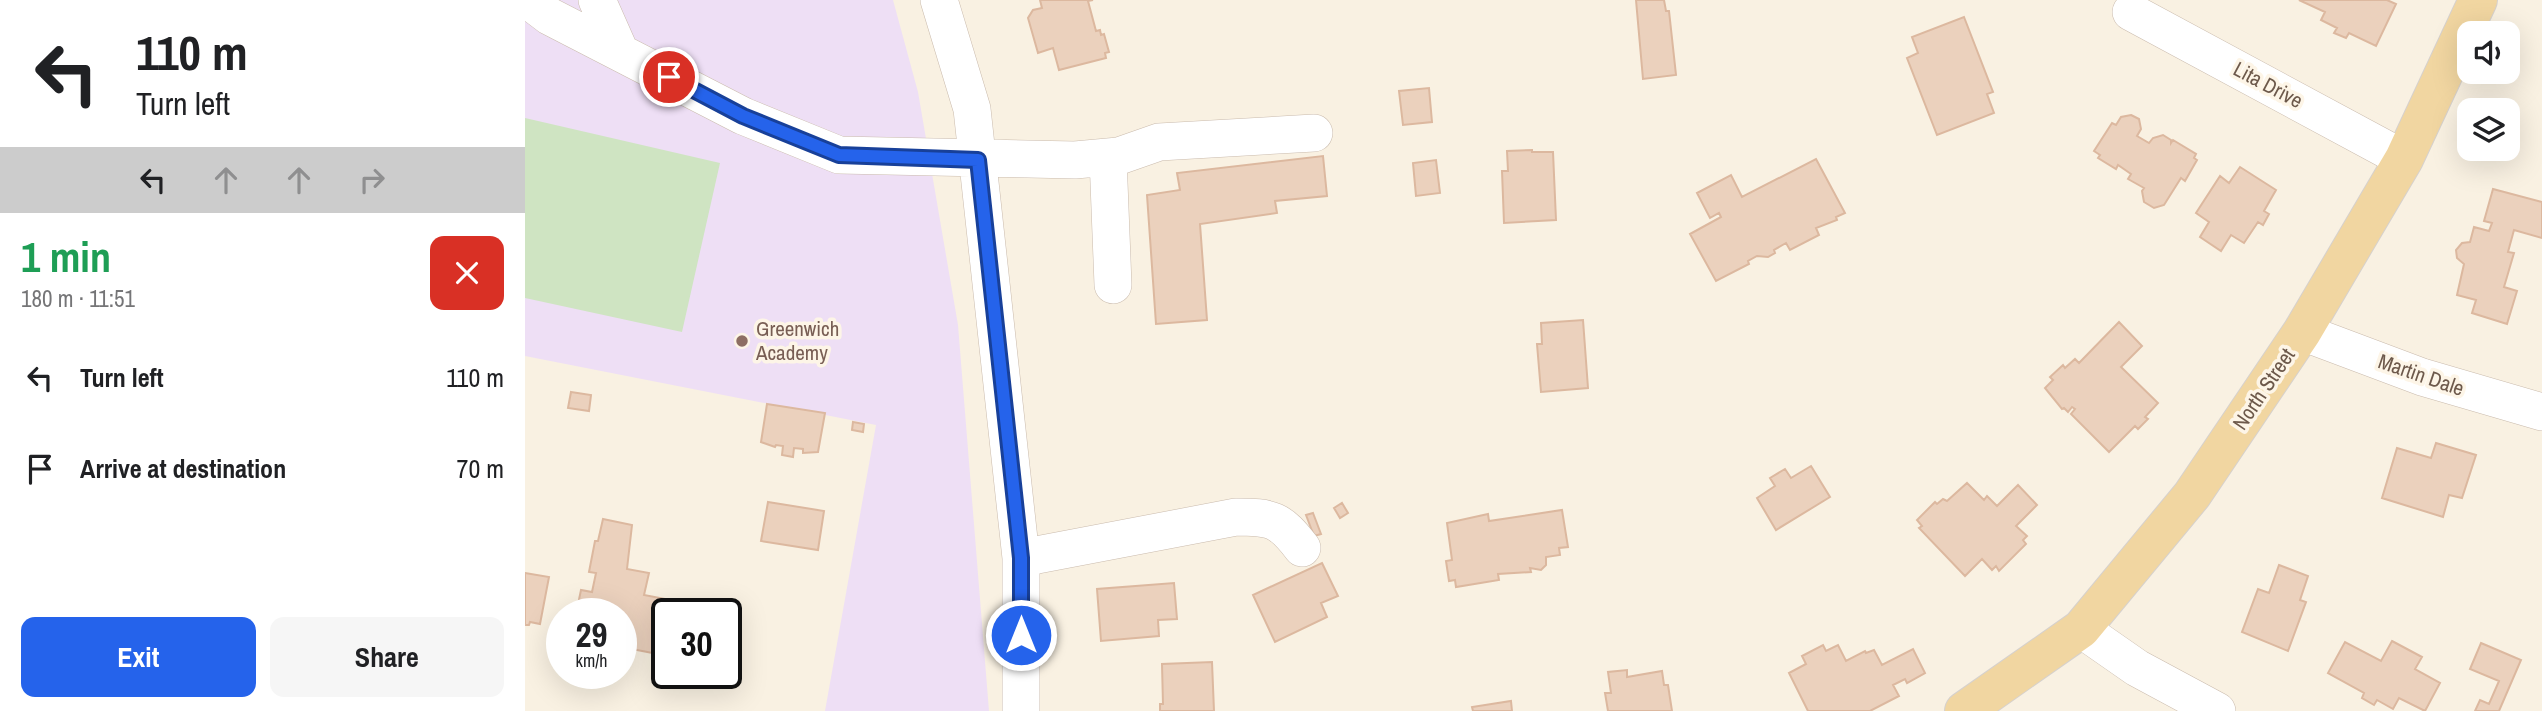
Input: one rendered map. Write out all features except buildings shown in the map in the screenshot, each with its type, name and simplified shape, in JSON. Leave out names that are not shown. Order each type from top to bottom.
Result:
[{"type":"main road","name":"North Street","points":[[1965,711],[2081,629],[2192,495],[2302,332],[2404,159],[2478,0]]},
{"type":"street","points":[[528,0],[549,16],[743,116],[839,155],[1075,160],[1119,156],[1159,142],[1314,133]]},
{"type":"street","points":[[597,0],[620,52]]},
{"type":"street","points":[[939,0],[972,109],[978,160],[1021,558],[1021,711]]},
{"type":"street","name":"Lita Drive","points":[[2131,12],[2404,159]]},
{"type":"street","points":[[1108,157],[1113,285]]},
{"type":"street","name":"Martin Dale","points":[[2302,332],[2422,377],[2542,412]]},
{"type":"street","points":[[1021,558],[1235,517],[1266,518],[1286,527],[1302,548]]},
{"type":"street","points":[[2081,629],[2137,668],[2217,711]]},
{"type":"shaded area","name":"Greenwich Academy","points":[[525,0],[893,0],[918,92],[958,325],[989,711],[825,711],[876,425],[525,356]]},
{"type":"green space","points":[[525,118],[720,163],[682,332],[525,298]]},
{"type":"place","name":"Greenwich Academy","points":[[742,341]]},
{"type":"route","points":[[669,77],[743,116],[839,155],[978,160],[1021,558],[1021,635]]}]
